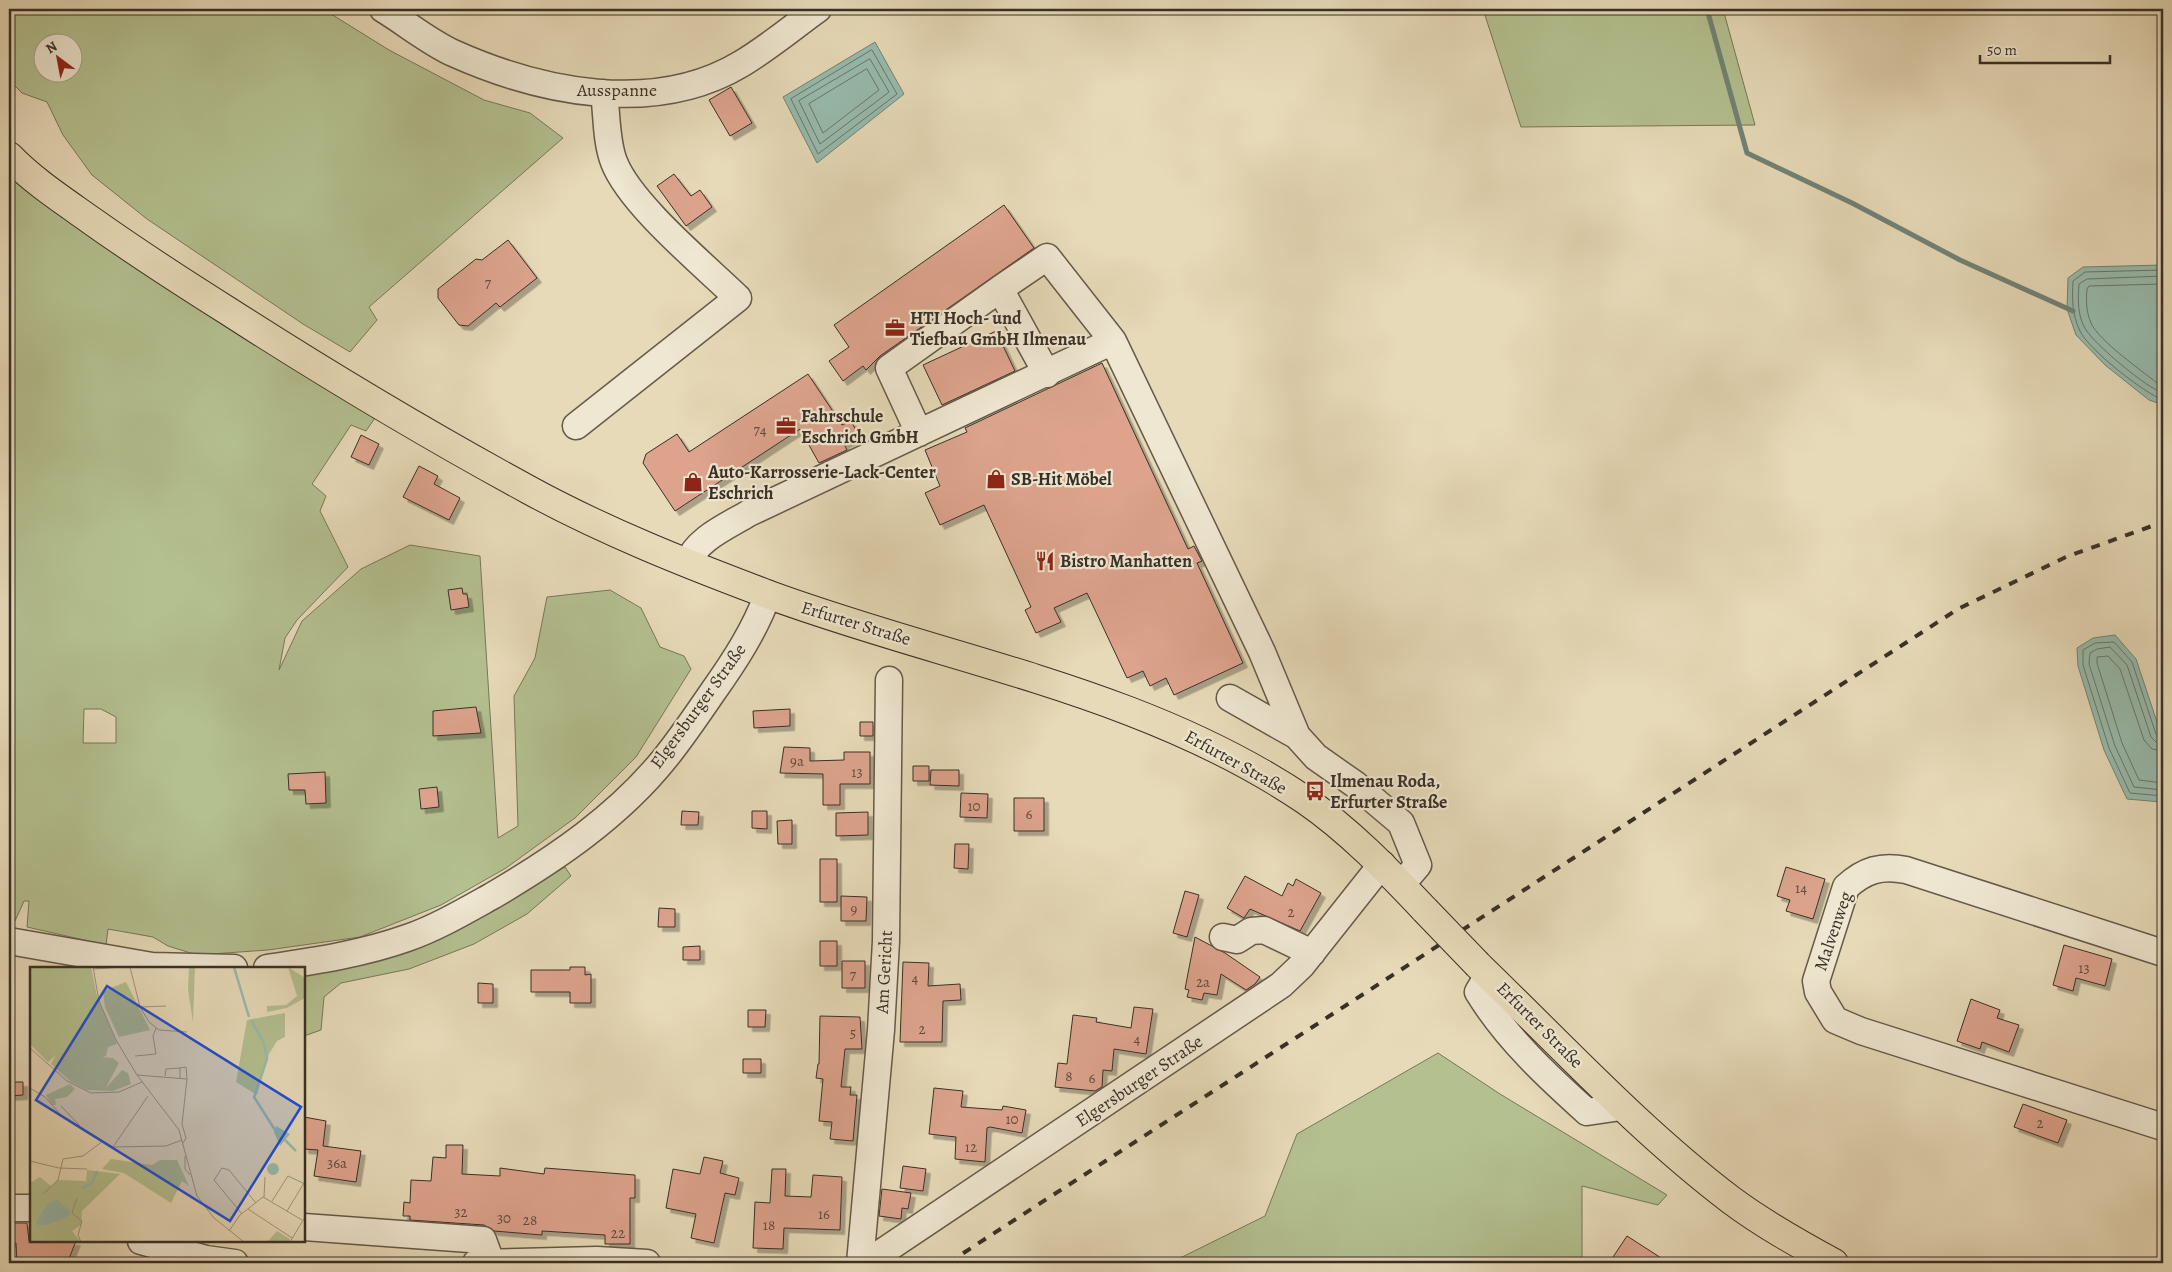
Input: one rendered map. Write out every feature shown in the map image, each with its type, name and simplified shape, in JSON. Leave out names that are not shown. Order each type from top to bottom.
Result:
[{"type":"main road","name":"Erfurter Straße","points":[[9,156],[67,204],[156,266],[345,386],[532,492],[688,563],[768,594],[827,615],[1090,695],[1184,733],[1306,801],[1382,864],[1483,970],[1622,1107],[1680,1159],[1732,1201],[1781,1234],[1834,1263]]},
{"type":"street","name":"Ausspanne","points":[[383,9],[452,52],[519,78],[570,90],[640,94],[702,82],[740,65],[818,9]]},
{"type":"street","points":[[576,426],[738,298],[651,214],[620,175],[613,160],[604,93]]},
{"type":"street","points":[[919,433],[890,368],[1000,288],[1047,257],[1113,341],[1262,652],[1298,736],[1316,757],[1356,785],[1401,823],[1418,865],[1401,885]]},
{"type":"street","points":[[1000,288],[1047,374]]},
{"type":"street","points":[[688,563],[691,552],[707,539],[749,513],[1047,374],[1113,341]]},
{"type":"street","name":"Elgersburger Straße","points":[[274,967],[334,958],[408,938],[473,907],[535,871],[586,835],[631,794],[665,759],[728,671],[756,623],[768,594]]},
{"type":"street","name":"Am Gericht","points":[[860,1263],[881,1030],[886,941],[889,680]]},
{"type":"street","points":[[1230,698],[1298,736]]},
{"type":"street","name":"Elgersburger Straße","points":[[866,1263],[1281,985],[1312,953],[1382,864]]},
{"type":"street","name":"Malvenweg","points":[[2163,953],[1906,870],[1888,866],[1858,876],[1846,887],[1816,981],[1818,992],[1835,1020],[1869,1034],[2163,1127]]},
{"type":"street","points":[[1223,937],[1237,940],[1251,930],[1264,930],[1312,953]]},
{"type":"street","points":[[9,941],[152,966],[193,967]]},
{"type":"street","points":[[9,1208],[30,1208]]},
{"type":"street","points":[[305,1227],[483,1240],[483,1263],[598,1260],[647,1263]]},
{"type":"street","points":[[145,1242],[206,1259],[234,1263]]},
{"type":"green space","points":[[9,9],[323,9],[389,50],[484,100],[530,113],[563,138],[369,307],[377,320],[350,352],[303,324],[147,219],[92,175],[63,135],[47,102],[22,93],[9,80]]},
{"type":"green space","points":[[1483,9],[1723,9],[1755,125],[1521,127]]},
{"type":"green space","points":[[9,169],[377,415],[366,431],[351,425],[312,484],[326,496],[320,511],[348,567],[297,620],[285,638],[279,670],[302,621],[361,569],[410,545],[480,556],[498,838],[518,826],[514,696],[535,658],[547,597],[610,590],[641,608],[660,647],[684,656],[691,669],[636,757],[575,818],[506,868],[441,905],[360,937],[268,950],[197,955],[168,946],[153,937],[108,929],[106,945],[27,927],[29,901],[24,901],[15,921],[9,920]],"holes":[[[84,709],[101,709],[116,717],[116,743],[83,743]]]},
{"type":"green space","points":[[565,867],[571,876],[527,914],[474,944],[409,969],[341,983],[324,997],[321,1030],[305,1036],[305,971],[479,916]]},
{"type":"green space","points":[[1438,1053],[1500,1094],[1667,1195],[1658,1205],[1582,1186],[1582,1263],[1170,1263],[1265,1216],[1297,1134]]},
{"type":"water","points":[[875,42],[904,94],[817,163],[783,97]]},
{"type":"water","points":[[2163,265],[2163,405],[2149,400],[2105,365],[2076,335],[2067,309],[2068,278],[2083,267]]},
{"type":"water","points":[[2115,635],[2136,659],[2163,740],[2163,797],[2161,802],[2127,799],[2104,750],[2078,666],[2077,648],[2093,638]]},
{"type":"building","points":[[731,87],[752,123],[730,136],[709,100]]},
{"type":"building","points":[[674,174],[691,196],[700,190],[712,207],[686,226],[657,186]]},
{"type":"building","points":[[1004,205],[1034,248],[880,356],[866,370],[863,366],[843,381],[829,361],[849,347],[834,325]]},
{"type":"building","points":[[508,240],[537,278],[500,307],[496,303],[468,326],[459,325],[438,298],[438,289],[476,259],[482,260]]},
{"type":"building","points":[[996,331],[1015,371],[942,405],[923,365]]},
{"type":"building","points":[[1102,363],[1188,549],[1194,546],[1202,561],[1197,563],[1243,663],[1174,695],[1166,678],[1150,686],[1143,671],[1127,678],[1087,593],[1054,608],[1061,622],[1036,633],[1025,610],[1031,607],[984,505],[940,525],[925,493],[940,486],[925,450],[967,432],[965,428]]},
{"type":"building","points":[[808,374],[842,425],[851,421],[859,436],[844,444],[847,450],[819,463],[800,429],[675,511],[643,463],[646,454],[677,434],[689,452]]},
{"type":"building","points":[[361,435],[379,444],[369,465],[351,457]]},
{"type":"building","points":[[419,466],[438,476],[434,484],[460,498],[449,520],[403,497]]},
{"type":"building","points":[[462,588],[463,594],[467,594],[469,607],[451,610],[448,590]]},
{"type":"building","points":[[476,707],[481,733],[433,736],[433,711]]},
{"type":"building","points":[[790,709],[790,726],[754,728],[753,711]]},
{"type":"building","points":[[860,722],[873,722],[873,736],[860,736]]},
{"type":"building","points":[[784,747],[810,748],[810,761],[844,760],[844,752],[870,752],[870,784],[840,784],[840,805],[823,805],[823,774],[780,773]]},
{"type":"building","points":[[913,766],[929,766],[929,781],[913,781]]},
{"type":"building","points":[[931,770],[959,770],[959,786],[930,785]]},
{"type":"building","points":[[325,772],[326,803],[306,804],[305,790],[289,790],[288,774]]},
{"type":"building","points":[[437,787],[439,807],[421,809],[419,789]]},
{"type":"building","points":[[961,793],[988,794],[987,818],[960,817]]},
{"type":"building","points":[[1014,798],[1044,798],[1044,831],[1014,831]]},
{"type":"building","points":[[682,811],[699,812],[698,825],[681,825]]},
{"type":"building","points":[[752,811],[767,811],[767,829],[752,828]]},
{"type":"building","points":[[868,812],[868,835],[836,836],[836,813]]},
{"type":"building","points":[[792,820],[792,844],[778,844],[777,821]]},
{"type":"building","points":[[955,844],[969,844],[968,869],[954,868]]},
{"type":"building","points":[[820,859],[837,859],[837,902],[820,902]]},
{"type":"building","points":[[1786,867],[1825,879],[1813,919],[1786,911],[1790,900],[1777,896]]},
{"type":"building","points":[[1245,876],[1282,896],[1288,883],[1293,886],[1296,879],[1321,893],[1300,931],[1250,909],[1244,918],[1227,908]]},
{"type":"building","points":[[1185,891],[1199,895],[1187,937],[1173,933]]},
{"type":"building","points":[[841,896],[867,897],[866,921],[841,921]]},
{"type":"building","points":[[659,908],[675,909],[675,927],[658,927]]},
{"type":"building","points":[[1195,937],[1225,953],[1260,977],[1255,984],[1246,990],[1221,974],[1217,995],[1204,993],[1202,1000],[1187,997],[1189,990],[1185,989]]},
{"type":"building","points":[[820,941],[837,941],[837,966],[820,966]]},
{"type":"building","points":[[2064,945],[2112,959],[2105,986],[2076,978],[2073,991],[2053,985]]},
{"type":"building","points":[[700,946],[700,960],[683,960],[683,947]]},
{"type":"building","points":[[842,961],[865,961],[865,988],[842,988]]},
{"type":"building","points":[[903,962],[929,963],[928,986],[960,984],[961,1000],[943,1001],[942,1042],[900,1042]]},
{"type":"building","points":[[570,967],[585,967],[585,975],[591,974],[591,1003],[570,1003],[570,992],[531,992],[531,970],[570,970]]},
{"type":"building","points":[[478,983],[493,984],[493,1003],[478,1003]]},
{"type":"building","points":[[1971,999],[2000,1010],[1997,1018],[2019,1025],[2009,1052],[1982,1042],[1980,1049],[1957,1041]]},
{"type":"building","points":[[1134,1007],[1153,1009],[1146,1054],[1114,1049],[1112,1071],[1103,1070],[1102,1087],[1095,1091],[1055,1087],[1058,1063],[1067,1064],[1073,1015],[1097,1018],[1096,1022],[1131,1028]]},
{"type":"building","points":[[748,1010],[766,1010],[765,1027],[748,1027]]},
{"type":"building","points":[[820,1016],[860,1017],[862,1049],[845,1049],[841,1087],[851,1087],[850,1095],[857,1095],[853,1141],[830,1139],[832,1122],[819,1121],[823,1079],[816,1078],[819,1064]]},
{"type":"building","points":[[743,1059],[761,1059],[761,1073],[743,1073]]},
{"type":"building","points":[[9,1082],[23,1082],[23,1095],[9,1096]]},
{"type":"building","points":[[934,1088],[963,1091],[961,1107],[1002,1110],[1003,1106],[1026,1110],[1022,1133],[987,1128],[985,1162],[955,1159],[956,1137],[929,1134]]},
{"type":"building","points":[[2023,1104],[2067,1120],[2058,1143],[2014,1127]]},
{"type":"building","points":[[305,1117],[326,1121],[323,1146],[361,1151],[356,1182],[314,1176],[318,1150],[305,1149]]},
{"type":"building","points":[[446,1145],[463,1145],[462,1174],[500,1176],[500,1168],[544,1174],[545,1168],[635,1175],[635,1198],[630,1198],[630,1244],[605,1244],[605,1235],[542,1231],[542,1235],[494,1231],[484,1225],[410,1220],[410,1216],[403,1216],[404,1202],[410,1203],[411,1180],[431,1181],[433,1157],[446,1158]]},
{"type":"building","points":[[704,1157],[723,1161],[720,1173],[739,1178],[735,1195],[725,1193],[714,1243],[691,1238],[696,1214],[666,1208],[673,1169],[700,1174]]},
{"type":"building","points":[[903,1166],[926,1169],[923,1191],[900,1188]]},
{"type":"building","points":[[772,1169],[786,1169],[785,1196],[811,1197],[813,1175],[842,1177],[840,1230],[784,1228],[783,1249],[753,1248],[755,1202],[770,1203]]},
{"type":"building","points":[[882,1189],[911,1193],[908,1209],[902,1208],[901,1219],[879,1216]]},
{"type":"building","points":[[9,1223],[27,1223],[30,1242],[76,1242],[68,1261],[51,1258],[50,1263],[17,1263],[16,1243],[9,1243]]},
{"type":"building","points":[[1627,1236],[1669,1263],[1609,1263]]},
{"type":"waterway","points":[[1707,9],[1747,153],[1852,203],[1960,260],[2073,311]]},
{"type":"railway","points":[[948,1263],[1958,609],[2066,557],[2163,522]]},
{"type":"place","name":"HTI Hoch- und Tiefbau GmbH Ilmenau","points":[[895,328]]},
{"type":"place","name":"Fahrschule Eschrich GmbH","points":[[786,426]]},
{"type":"place","name":"SB-Hit Möbel","points":[[996,479]]},
{"type":"place","name":"Auto-Karrosserie-Lack-Center Eschrich","points":[[693,482]]},
{"type":"place","name":"Bistro Manhatten","points":[[1045,561]]},
{"type":"place","name":"Ilmenau Roda, Erfurter Straße","points":[[1315,791]]}]
